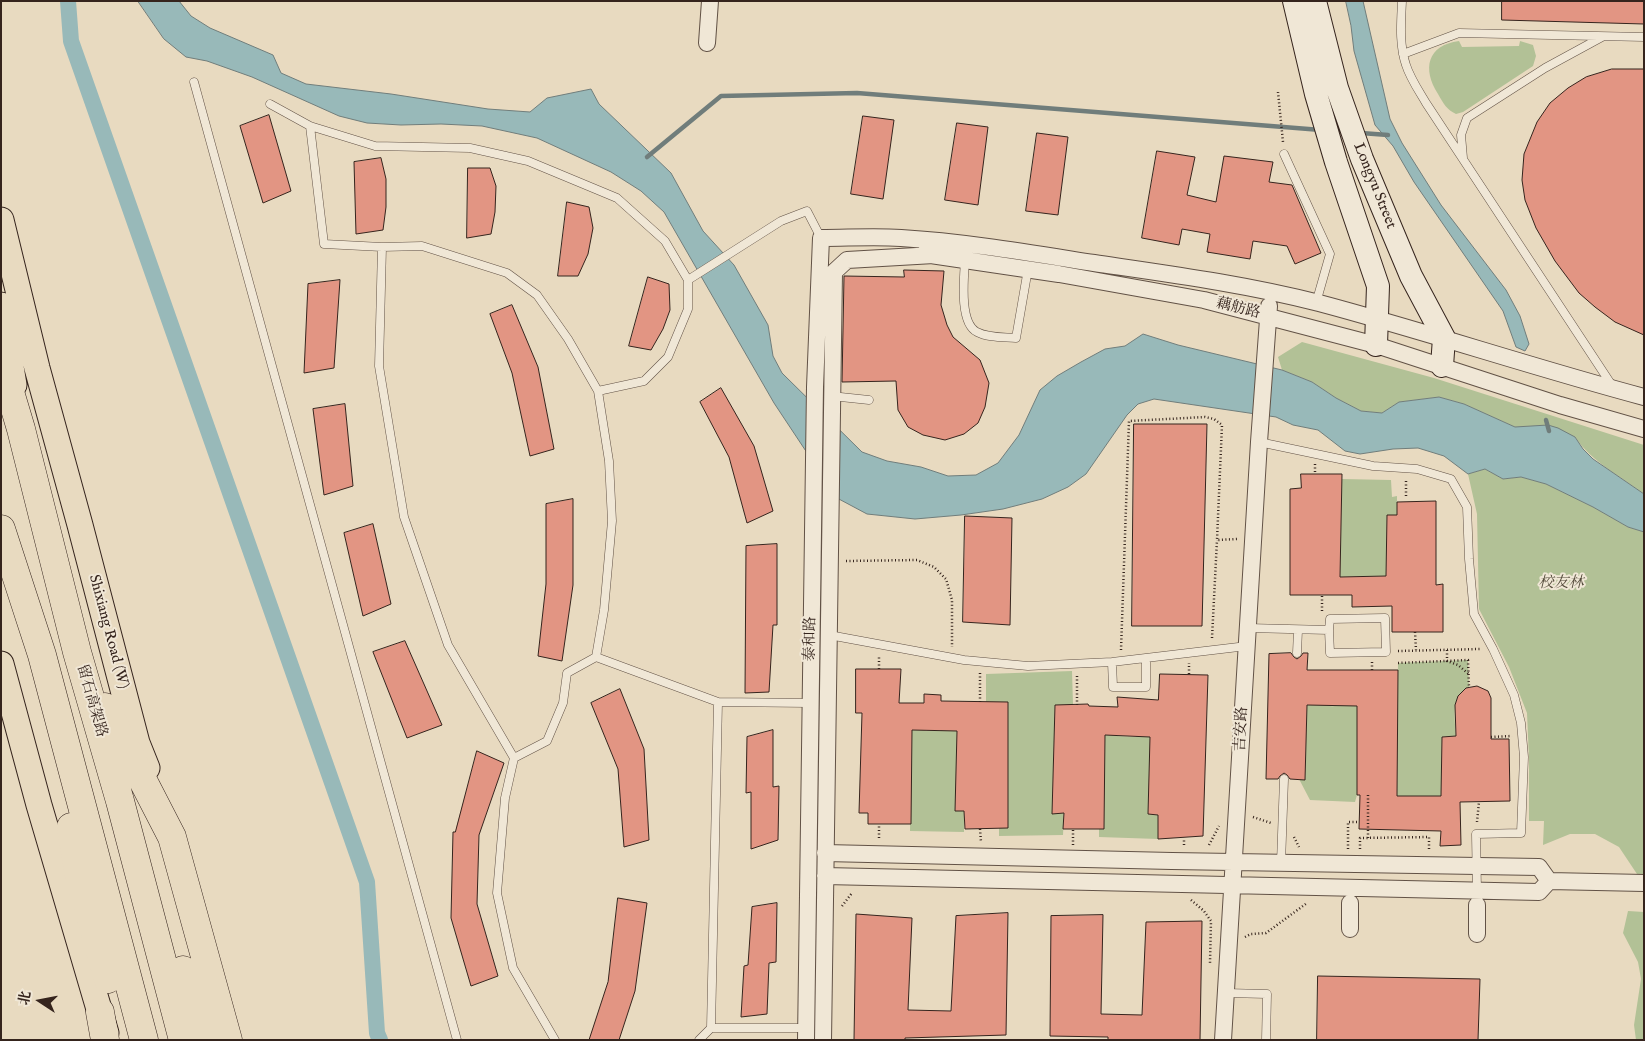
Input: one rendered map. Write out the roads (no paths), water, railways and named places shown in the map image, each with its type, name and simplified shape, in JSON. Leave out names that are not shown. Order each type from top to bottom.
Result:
[{"type":"highway","name":"留石高架路","points":[[1,362],[21,429],[77,652],[120,801],[183,1040]]},
{"type":"highway","points":[[1,529],[42,655],[144,1040]]},
{"type":"highway","points":[[77,652],[172,836]]},
{"type":"highway","points":[[42,655],[79,875],[124,1040]]},
{"type":"highway","points":[[120,801],[161,900],[205,1040]]},
{"type":"highway","name":"Shixiang Road (W)","points":[[172,836],[228,1040]]},
{"type":"highway","points":[[100,1012],[106,1040]]},
{"type":"main road","name":"Shixiang Road (W)","points":[[1,220],[37,368],[137,743],[172,836]]},
{"type":"main road","points":[[1,304],[21,429]]},
{"type":"main road","points":[[1,664],[39,805],[100,1012]]},
{"type":"street","points":[[708,43],[710,1]]},
{"type":"street","name":"Longyu Street","points":[[1294,1],[1326,91],[1362,159],[1412,276],[1444,338]]},
{"type":"street","name":"Longyu Street","points":[[1315,1],[1336,162],[1378,286],[1376,345]]},
{"type":"street","name":"藕舫路","points":[[821,244],[902,238],[988,247],[1160,272],[1316,303],[1444,338],[1577,379],[1644,397]]},
{"type":"street","name":"藕舫路","points":[[821,244],[889,249],[934,255],[1178,295],[1268,316],[1376,345],[1560,405],[1644,429]]},
{"type":"street","name":"泰和路","points":[[806,1034],[809,703],[815,387],[821,244]]},
{"type":"street","name":"泰和路","points":[[823,1040],[834,272],[847,260],[934,255]]},
{"type":"street","name":"吉安路","points":[[1223,1040],[1259,442],[1271,293]]},
{"type":"street","points":[[1442,366],[1444,338]]},
{"type":"street","points":[[825,853],[1539,867],[1549,881]]},
{"type":"street","points":[[825,876],[1232,885],[1477,898],[1539,892],[1549,881],[1644,883]]},
{"type":"street","points":[[1477,898],[1477,934]]},
{"type":"street","points":[[1350,903],[1350,929]]},
{"type":"lane","points":[[1402,1],[1401,43],[1403,54],[1406,65],[1426,103],[1615,389]]},
{"type":"lane","points":[[1403,54],[1459,33],[1644,37]]},
{"type":"lane","points":[[1463,158],[1461,134],[1467,118],[1545,68],[1604,36]]},
{"type":"lane","points":[[194,82],[457,1040]]},
{"type":"lane","points":[[270,104],[310,126],[375,146],[470,148],[528,161],[617,198],[665,241],[688,280],[688,309],[668,357],[644,381],[598,391]]},
{"type":"lane","points":[[310,126],[324,244],[382,248],[422,246],[507,273],[537,295],[568,338],[598,391],[609,461],[612,521],[604,610],[596,656],[567,673],[563,703],[546,741],[514,758]]},
{"type":"lane","points":[[1284,154],[1330,254],[1316,303]]},
{"type":"lane","points":[[688,280],[780,221],[807,211],[821,244]]},
{"type":"lane","points":[[382,248],[379,366],[404,517],[448,646],[514,758],[505,798],[497,893],[514,968],[555,1040]]},
{"type":"lane","points":[[965,260],[966,320],[975,332],[993,337],[1016,338],[1028,269]]},
{"type":"lane","points":[[831,401],[869,400]]},
{"type":"lane","points":[[1259,442],[1373,466],[1417,469],[1451,479],[1467,507],[1474,614],[1493,649],[1514,695],[1524,756],[1521,833],[1476,834],[1477,898]]},
{"type":"lane","points":[[1330,618],[1385,618],[1386,652],[1330,653],[1329,630],[1330,618]]},
{"type":"lane","points":[[1248,628],[1329,630]]},
{"type":"lane","points":[[1297,653],[1298,630]]},
{"type":"lane","points":[[829,635],[951,658],[1028,666],[1117,661],[1246,646]]},
{"type":"lane","points":[[596,656],[718,702],[809,703]]},
{"type":"lane","points":[[1117,661],[1113,687],[1146,687],[1146,658]]},
{"type":"lane","points":[[699,1040],[711,1028],[718,702]]},
{"type":"lane","points":[[1281,863],[1284,779]]},
{"type":"lane","points":[[1226,993],[1267,994],[1266,1040]]},
{"type":"lane","points":[[711,1028],[806,1034]]},
{"type":"water","points":[[138,1],[179,1],[191,16],[210,28],[273,55],[281,73],[306,84],[391,94],[488,109],[530,112],[547,98],[591,89],[599,104],[671,173],[703,231],[734,265],[768,325],[773,356],[782,373],[862,452],[887,461],[921,467],[948,476],[976,475],[998,463],[1019,435],[1040,390],[1057,376],[1081,362],[1105,349],[1125,346],[1143,334],[1178,345],[1282,370],[1312,382],[1336,398],[1361,411],[1382,413],[1399,402],[1439,397],[1464,404],[1515,427],[1548,425],[1558,428],[1575,437],[1593,459],[1644,494],[1644,532],[1628,527],[1546,484],[1521,477],[1503,479],[1485,469],[1468,474],[1444,456],[1418,448],[1393,449],[1360,454],[1345,451],[1318,430],[1293,425],[1276,417],[1154,399],[1138,404],[1127,415],[1086,474],[1068,487],[1042,499],[1003,509],[915,519],[867,514],[837,498],[774,403],[664,212],[641,191],[611,172],[537,138],[482,126],[367,123],[339,116],[252,77],[207,61],[186,57],[164,39]]},
{"type":"water","points":[[1346,1],[1363,1],[1390,119],[1402,143],[1441,205],[1506,290],[1520,316],[1529,344],[1525,351],[1516,347],[1503,311],[1414,182],[1393,146],[1375,125],[1354,51]]},
{"type":"waterway","points":[[68,1],[71,41],[367,882],[377,1033],[380,1040]]},
{"type":"waterway","points":[[647,157],[721,96],[857,93],[1321,130]]},
{"type":"waterway","points":[[1361,133],[1388,135]]},
{"type":"waterway","points":[[1546,420],[1549,431]]},
{"type":"park label","name":"校友林","points":[[1561,584]]}]
